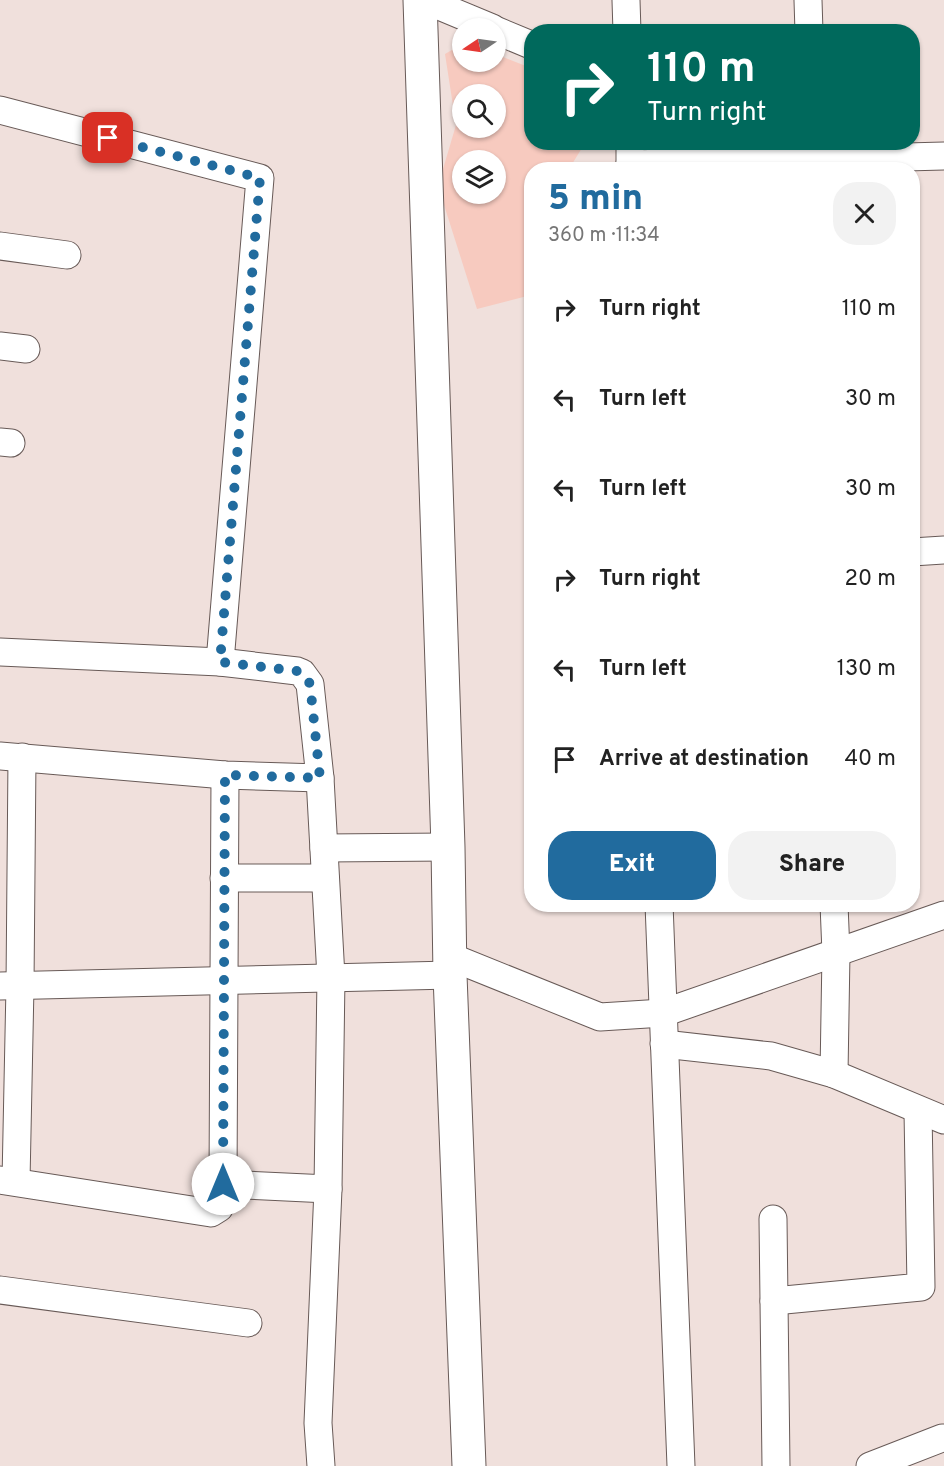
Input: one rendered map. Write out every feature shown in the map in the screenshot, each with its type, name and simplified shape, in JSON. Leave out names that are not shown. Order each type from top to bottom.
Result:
[{"type":"street","points":[[420,0],[469,1466]]},
{"type":"street","points":[[425,0],[468,18]]},
{"type":"street","points":[[626,0],[627,24]]},
{"type":"street","points":[[808,0],[809,24]]},
{"type":"street","points":[[506,34],[524,42]]},
{"type":"street","points":[[0,110],[260,178],[220,662]]},
{"type":"street","points":[[630,159],[944,156]]},
{"type":"street","points":[[0,246],[67,255]]},
{"type":"street","points":[[920,552],[944,550]]},
{"type":"street","points":[[0,652],[220,662],[297,671],[302,673],[310,684],[320,778],[331,977],[328,1189],[318,1423],[321,1466]]},
{"type":"street","points":[[225,775],[223,1184],[219,1209],[212,1214],[8,1180],[11,756],[225,775],[320,778]]},
{"type":"street","points":[[324,848],[448,847]]},
{"type":"street","points":[[225,878],[326,878]]},
{"type":"street","points":[[659,912],[681,1466]]},
{"type":"street","points":[[834,912],[834,1074]]},
{"type":"street","points":[[10,986],[331,977],[451,966],[600,1017],[663,1013],[944,915]]},
{"type":"street","points":[[664,1044],[771,1056],[834,1074],[944,1120]]},
{"type":"street","points":[[774,1301],[921,1287],[918,1111]]},
{"type":"street","points":[[223,1184],[328,1189]]},
{"type":"street","points":[[773,1218],[776,1466]]},
{"type":"street","points":[[0,1290],[248,1323]]},
{"type":"street","points":[[870,1466],[942,1438]]},
{"type":"shaded area","points":[[452,50],[452,72],[506,72],[506,58],[524,65],[524,150],[581,150],[573,162],[524,162],[524,297],[477,309],[438,186],[452,138],[506,138],[506,84],[452,84],[452,99],[445,54]]},
{"type":"route","points":[[108,138],[260,178],[220,662],[302,673],[310,684],[320,778],[225,775],[223,1184]]}]
